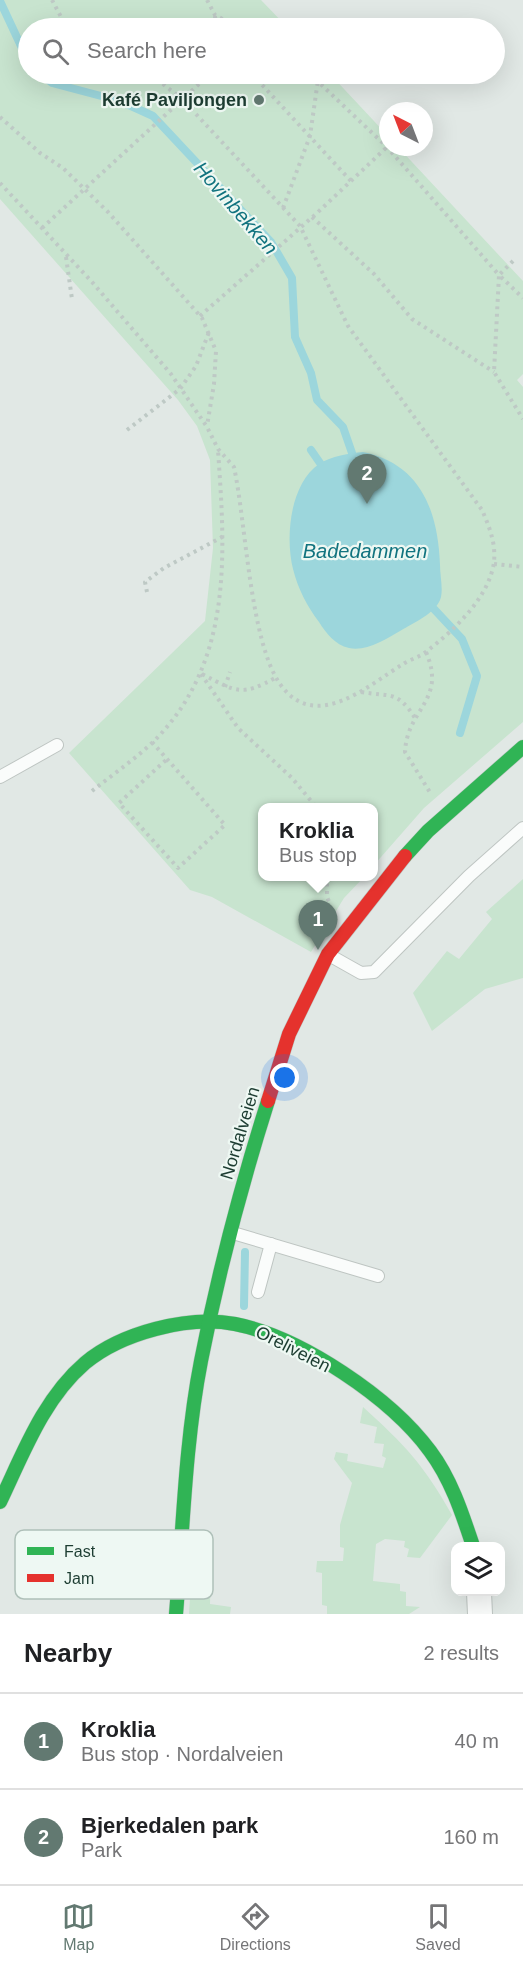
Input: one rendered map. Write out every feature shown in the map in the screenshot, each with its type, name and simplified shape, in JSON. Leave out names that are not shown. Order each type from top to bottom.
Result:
[{"type":"street","name":"Nordalveien","points":[[183,1530],[190,1448],[208,1324],[260,1124],[289,1034],[328,954],[386,877],[421,838],[523,747]]},
{"type":"street","name":"Oreliveien","points":[[0,1502],[51,1402],[86,1362],[135,1335],[166,1328],[232,1323],[273,1336],[344,1376],[401,1419],[422,1441],[452,1488],[472,1542]]},
{"type":"street","points":[[479,1596],[480,1614]]},
{"type":"street","name":"Nordalveien","points":[[176,1614],[177,1599]]},
{"type":"lane","points":[[0,777],[57,745]]},
{"type":"lane","points":[[328,954],[361,973],[374,972],[469,876],[523,828]]},
{"type":"lane","points":[[231,1232],[378,1276]]},
{"type":"lane","points":[[258,1292],[271,1244]]},
{"type":"path","points":[[52,0],[62,18]]},
{"type":"path","points":[[207,0],[215,18]]},
{"type":"path","points":[[215,15],[221,18]]},
{"type":"path","points":[[0,183],[92,282],[171,374],[207,427],[218,449],[234,467],[261,637],[277,677],[297,700],[318,706],[344,702],[361,692],[426,652],[466,617],[487,585],[494,564],[491,531],[482,510],[348,326],[300,226],[182,99],[163,84]]},
{"type":"path","points":[[42,228],[199,84]]},
{"type":"path","points":[[261,84],[351,182]]},
{"type":"path","points":[[284,208],[310,136],[317,84]]},
{"type":"path","points":[[322,84],[379,139]]},
{"type":"path","points":[[0,117],[33,148],[63,168],[108,212],[200,316],[209,331],[216,351],[214,384],[207,427]]},
{"type":"path","points":[[200,316],[379,155]]},
{"type":"path","points":[[395,156],[500,275],[523,297]]},
{"type":"path","points":[[312,217],[374,274],[412,319],[494,372],[523,419]]},
{"type":"path","points":[[66,256],[72,299]]},
{"type":"path","points":[[494,372],[500,275],[513,261]]},
{"type":"path","points":[[128,430],[180,389],[196,366],[209,331]]},
{"type":"path","points":[[92,791],[152,742],[182,705],[201,674],[214,629],[224,572],[218,449]]},
{"type":"path","points":[[147,592],[146,582],[164,568],[224,536]]},
{"type":"path","points":[[494,564],[523,567]]},
{"type":"path","points":[[426,652],[433,669],[431,694],[415,718],[405,740],[405,752],[423,784],[438,801]]},
{"type":"path","points":[[225,687],[230,672]]},
{"type":"path","points":[[201,674],[225,687],[248,691],[277,677]]},
{"type":"path","points":[[201,674],[238,728],[292,778],[313,803]]},
{"type":"path","points":[[361,692],[393,696],[403,700],[415,718]]},
{"type":"path","points":[[152,742],[225,825],[178,868],[119,803],[166,760]]},
{"type":"path","points":[[327,881],[327,897],[332,907]]},
{"type":"green space","points":[[0,0],[261,0],[278,18],[18,18],[18,84],[339,84],[379,126],[379,156],[406,156],[523,281],[523,374],[517,380],[523,387],[523,722],[424,808],[378,860],[378,803],[258,803],[258,881],[360,881],[344,898],[311,952],[212,897],[190,890],[69,753],[205,621],[213,548],[210,460],[197,426],[178,400],[0,199]]},
{"type":"green space","points":[[523,879],[523,978],[485,989],[432,1031],[413,993],[447,951],[459,959],[492,919],[486,912]]},
{"type":"green space","points":[[363,1407],[413,1456],[452,1515],[420,1558],[407,1557],[409,1549],[404,1547],[405,1541],[385,1539],[376,1544],[373,1581],[400,1584],[400,1591],[406,1592],[406,1606],[420,1607],[409,1614],[327,1614],[327,1606],[322,1605],[322,1573],[316,1572],[317,1561],[343,1561],[344,1548],[340,1547],[340,1525],[352,1483],[334,1459],[336,1452],[348,1454],[347,1461],[383,1468],[386,1458],[382,1456],[384,1444],[374,1443],[377,1427],[360,1423]]},
{"type":"green space","points":[[190,1599],[210,1599],[210,1604],[231,1607],[230,1614],[189,1614]]},
{"type":"water","name":"Badedammen","points":[[363,452],[383,458],[399,467],[422,493],[435,526],[442,590],[439,603],[424,617],[389,638],[355,649],[339,644],[331,638],[307,603],[293,569],[290,527],[296,498],[309,473],[329,459]]},
{"type":"waterway","name":"Hovinbekken","points":[[0,1],[18,40]]},
{"type":"waterway","name":"Hovinbekken","points":[[56,84],[120,101],[153,116],[271,242],[292,278],[295,337],[311,373],[317,400],[343,427],[352,453]]},
{"type":"waterway","points":[[311,450],[320,463]]},
{"type":"waterway","name":"Hovinbekken","points":[[434,609],[462,639],[477,676],[460,733]]},
{"type":"waterway","name":"Hovinbekken","points":[[244,1306],[245,1252]]},
{"type":"traffic: fast","points":[[405,856],[428,831],[523,747]]},
{"type":"traffic: fast","points":[[182,1530],[188,1455],[201,1361],[231,1230],[268,1101]]},
{"type":"traffic: fast","points":[[0,1502],[46,1410],[70,1377],[85,1363],[100,1352],[136,1335],[176,1324],[217,1322],[261,1331],[288,1342],[343,1372],[369,1391],[413,1431],[430,1451],[444,1473],[472,1542]]},
{"type":"traffic: fast","points":[[176,1614],[177,1599]]},
{"type":"traffic: jam","points":[[268,1101],[289,1034],[328,954],[405,856]]},
{"type":"place","name":"Kafé Paviljongen","points":[[259,100]]},
{"type":"place","name":"Bjerkedalen park","points":[[367,504]]},
{"type":"place","name":"Kroklia","points":[[318,950]]}]
